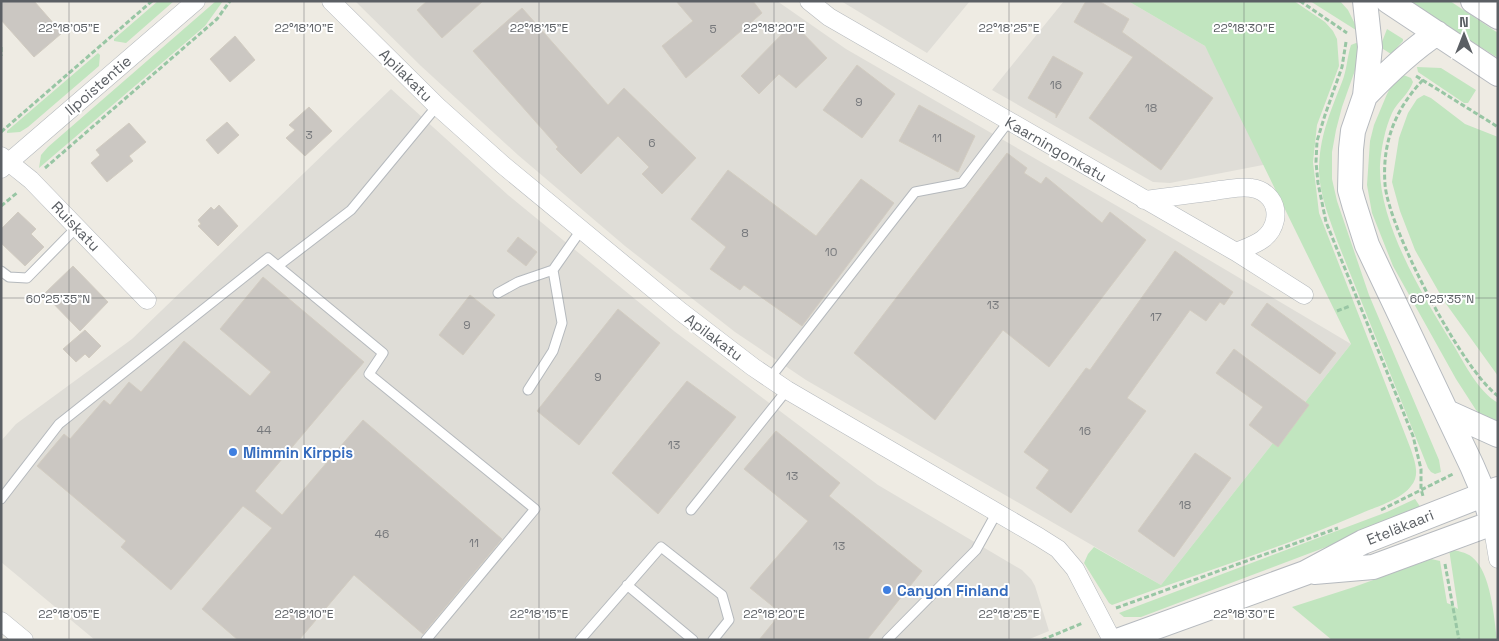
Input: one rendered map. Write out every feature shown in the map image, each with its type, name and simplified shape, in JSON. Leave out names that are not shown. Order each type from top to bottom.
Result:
[{"type":"main road","points":[[1365,1],[1370,47],[1365,96],[1353,131],[1350,190],[1367,245],[1446,412],[1491,491],[1495,522]]},
{"type":"main road","points":[[1388,1],[1498,74]]},
{"type":"main road","points":[[1473,1],[1498,17]]},
{"type":"main road","points":[[1365,96],[1396,64],[1437,33]]},
{"type":"main road","points":[[1446,412],[1498,435]]},
{"type":"main road","name":"Eteläkaari","points":[[1120,640],[1305,573],[1363,542],[1491,491]]},
{"type":"main road","name":"Eteläkaari","points":[[1305,573],[1373,567],[1495,522]]},
{"type":"street","name":"Ilpoistentie","points":[[4,162],[196,1]]},
{"type":"street","name":"Apilakatu","points":[[331,1],[437,106],[503,165],[680,312],[787,390],[1058,549],[1075,568],[1112,640]]},
{"type":"street","name":"Kaarningonkatu","points":[[809,1],[829,17],[1236,252],[1304,295]]},
{"type":"street","name":"Ruiskatu","points":[[4,162],[32,180],[147,300]]},
{"type":"street","points":[[1144,200],[1248,187],[1265,193],[1274,204],[1276,214],[1274,226],[1269,235],[1253,245],[1236,252]]},
{"type":"street","points":[[1495,522],[1498,559]]},
{"type":"street","points":[[1,621],[24,640]]},
{"type":"lane","points":[[278,266],[351,210],[437,106]]},
{"type":"lane","points":[[770,378],[915,192],[962,184],[1009,122]]},
{"type":"lane","points":[[1,271],[9,277],[27,278],[76,227]]},
{"type":"lane","points":[[498,293],[518,282],[553,270],[582,230]]},
{"type":"lane","points":[[1,498],[59,424],[268,258],[384,353],[369,374],[535,509],[426,640]]},
{"type":"lane","points":[[528,390],[553,350],[562,323],[553,270]]},
{"type":"lane","points":[[691,510],[787,390]]},
{"type":"lane","points":[[887,640],[976,550],[997,512]]},
{"type":"lane","points":[[580,640],[661,547],[722,595],[729,620],[713,640]]},
{"type":"lane","points":[[627,585],[692,640]]},
{"type":"path","points":[[1,132],[152,1]]},
{"type":"path","points":[[1,206],[217,19],[230,1]]},
{"type":"path","points":[[1,47],[1,56]]},
{"type":"path","points":[[1423,80],[1402,105],[1393,124],[1385,166],[1385,186],[1398,232],[1433,304],[1472,370],[1498,396]]},
{"type":"path","points":[[1337,311],[1350,306]]},
{"type":"path","points":[[1380,510],[1438,480]]},
{"type":"path","points":[[1042,640],[1100,614],[1346,525]]},
{"type":"path","points":[[1445,562],[1459,640]]},
{"type":"shaded area","points":[[355,1],[777,1],[846,49],[1351,344],[1161,585],[806,380],[735,332],[625,246],[518,155],[421,66]]},
{"type":"shaded area","points":[[841,1],[970,1],[927,53]]},
{"type":"shaded area","points":[[1064,1],[1128,1],[1205,46],[1268,164],[1170,183],[1153,182],[992,90]]},
{"type":"shaded area","points":[[391,89],[508,195],[674,331],[878,485],[1022,570],[1035,586],[1049,631],[1027,640],[95,640],[1,562],[1,441],[16,424],[132,339]]},
{"type":"green space","points":[[158,1],[174,1],[126,43],[114,41],[114,39]]},
{"type":"green space","points":[[216,1],[223,1],[205,26],[39,168],[41,155],[48,147]]},
{"type":"green space","points":[[1128,1],[1294,1],[1325,22],[1333,31],[1337,39],[1339,66],[1317,125],[1313,162],[1319,213],[1410,447],[1415,462],[1416,477],[1402,495],[1381,505],[1269,550],[1112,605],[1084,563],[1094,547],[1161,585],[1351,344],[1205,46]]},
{"type":"green space","points":[[1310,1],[1340,1],[1348,10],[1359,32]]},
{"type":"green space","points":[[1408,1],[1450,1],[1498,33],[1498,58]]},
{"type":"green space","points":[[1387,29],[1403,39],[1391,54],[1380,47]]},
{"type":"green space","points":[[1360,44],[1359,59],[1336,130],[1332,152],[1332,179],[1337,201],[1369,295],[1439,460],[1441,472],[1435,474],[1428,468],[1338,243],[1321,190],[1319,159],[1323,136],[1344,77],[1351,45]]},
{"type":"green space","points":[[98,53],[100,55],[99,66],[28,127],[20,132],[7,133],[7,131]]},
{"type":"green space","points":[[1417,67],[1441,68],[1476,90],[1468,103],[1464,103],[1418,72]]},
{"type":"green space","points":[[1401,74],[1411,78],[1413,82],[1392,113],[1387,125],[1381,152],[1381,187],[1386,211],[1405,259],[1430,306],[1473,378],[1484,392],[1498,403],[1498,427],[1482,417],[1456,379],[1393,266],[1372,213],[1367,185],[1370,141],[1374,125],[1387,94],[1396,77]]},
{"type":"green space","points":[[1424,95],[1431,98],[1465,124],[1498,137],[1498,376],[1444,301],[1415,250],[1400,211],[1392,182],[1399,138],[1408,113],[1417,99]]},
{"type":"green space","points":[[1415,499],[1421,508],[1395,521],[1141,617],[1124,617],[1119,613],[1387,512]]},
{"type":"green space","points":[[1449,549],[1470,555],[1484,573],[1493,608],[1497,640],[1332,640],[1292,607],[1431,559],[1440,561],[1447,603],[1458,609]]},
{"type":"building","points":[[1,1],[34,1],[62,33],[34,57],[1,20]]},
{"type":"building","points":[[427,1],[483,1],[442,38],[417,10]]},
{"type":"building","points":[[676,1],[753,1],[762,13],[686,78],[662,46],[693,21]]},
{"type":"building","points":[[1086,1],[1099,1],[1129,19],[1122,32],[1213,98],[1161,170],[1089,118],[1133,57],[1074,22]]},
{"type":"building","points":[[522,8],[608,105],[624,88],[696,158],[662,194],[642,174],[649,167],[618,136],[581,174],[556,149],[558,147],[473,51]]},
{"type":"building","points":[[793,23],[827,58],[796,88],[779,74],[759,94],[741,76]]},
{"type":"building","points":[[235,36],[255,60],[230,82],[210,59]]},
{"type":"building","points":[[1053,56],[1083,73],[1056,118],[1056,114],[1028,98]]},
{"type":"building","points":[[857,65],[895,94],[862,138],[823,110]]},
{"type":"building","points":[[919,105],[975,136],[958,172],[899,141]]},
{"type":"building","points":[[309,107],[332,131],[305,156],[286,138],[295,130],[289,125]]},
{"type":"building","points":[[227,122],[239,135],[218,154],[206,140]]},
{"type":"building","points":[[129,123],[146,142],[129,156],[133,161],[107,182],[91,163],[100,155],[96,150]]},
{"type":"building","points":[[1007,153],[1027,168],[1024,173],[1041,184],[1046,177],[1102,223],[1110,212],[1146,240],[1049,367],[1003,330],[935,420],[854,353]]},
{"type":"building","points":[[728,170],[816,236],[861,179],[894,203],[802,326],[744,285],[740,290],[710,269],[726,247],[691,219]]},
{"type":"building","points":[[219,205],[238,226],[218,246],[198,226],[201,224],[198,220],[211,207],[214,210]]},
{"type":"building","points":[[18,212],[36,229],[31,234],[44,247],[25,266],[1,243],[1,229]]},
{"type":"building","points":[[518,237],[537,252],[526,266],[507,251]]},
{"type":"building","points":[[1175,251],[1233,292],[1224,305],[1220,302],[1206,321],[1190,310],[1127,398],[1146,411],[1071,513],[1036,488],[1049,470],[1024,452],[1086,368],[1090,370]]},
{"type":"building","points":[[73,266],[108,302],[80,331],[44,294]]},
{"type":"building","points":[[263,277],[364,362],[255,491],[282,515],[363,420],[502,539],[423,634],[354,575],[299,640],[238,640],[202,609],[272,528],[243,506],[171,590],[121,547],[126,541],[37,466],[64,434],[70,439],[104,400],[110,405],[129,382],[141,392],[184,341],[250,396],[271,372],[220,329]]},
{"type":"building","points":[[470,295],[495,315],[463,355],[439,335]]},
{"type":"building","points":[[1267,303],[1336,353],[1320,374],[1251,325]]},
{"type":"building","points":[[618,309],[660,343],[579,445],[537,411]]},
{"type":"building","points":[[85,330],[101,346],[89,358],[85,354],[76,362],[63,349]]},
{"type":"building","points":[[1234,349],[1309,405],[1278,447],[1249,425],[1263,407],[1216,373]]},
{"type":"building","points":[[687,381],[736,417],[658,514],[612,473]]},
{"type":"building","points":[[776,431],[840,483],[829,496],[922,571],[867,640],[759,640],[781,613],[750,588],[808,521],[744,469]]},
{"type":"building","points":[[1195,453],[1231,478],[1174,557],[1138,531]]},
{"type":"place","name":"Mimmin Kirppis","points":[[233,452]]},
{"type":"place","name":"Canyon Finland","points":[[887,590]]}]
